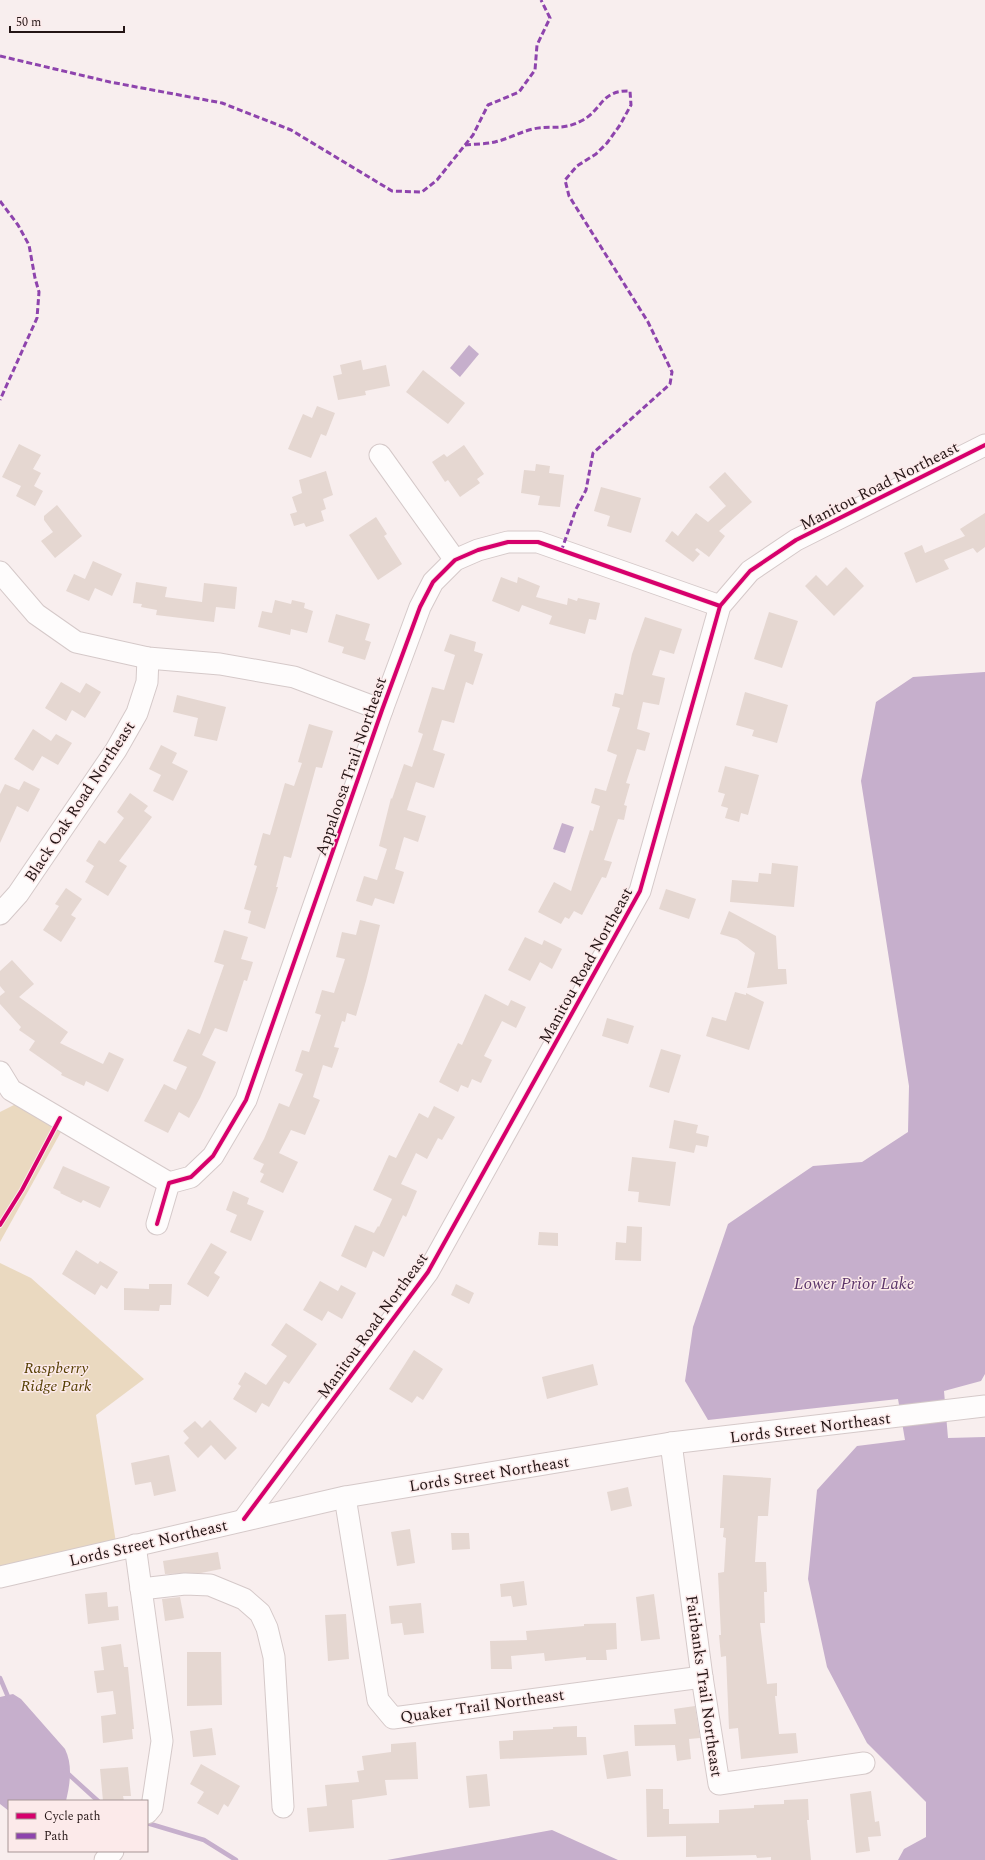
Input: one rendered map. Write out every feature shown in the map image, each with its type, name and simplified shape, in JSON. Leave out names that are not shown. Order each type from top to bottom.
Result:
[{"type":"street","name":"Manitou Road Northeast","points":[[244,1519],[428,1272],[640,891],[720,606],[750,571],[796,540],[985,445]]},
{"type":"street","points":[[380,455],[455,560]]},
{"type":"street","name":"Appaloosa Trail Northeast","points":[[169,1183],[191,1177],[213,1156],[246,1100],[382,710],[420,608],[433,582],[455,560],[478,550],[508,542],[538,542],[720,606]]},
{"type":"street","points":[[0,572],[36,614],[76,642],[148,658],[220,664],[294,677],[382,710]]},
{"type":"street","name":"Black Oak Road Northeast","points":[[0,914],[18,894],[119,744],[137,713],[147,682],[148,658]]},
{"type":"street","points":[[0,1072],[11,1090],[169,1183],[157,1224]]},
{"type":"street","name":"Lords Street Northeast","points":[[0,1577],[244,1519],[345,1497],[671,1443],[985,1406]]},
{"type":"street","name":"Fairbanks Trail Northeast","points":[[671,1443],[702,1677],[719,1784],[864,1763]]},
{"type":"street","name":"Quaker Trail Northeast","points":[[345,1497],[378,1700],[393,1718],[702,1677]]},
{"type":"street","points":[[135,1545],[162,1741],[152,1807],[148,1812]]},
{"type":"street","points":[[141,1589],[185,1584],[210,1585],[244,1599],[260,1613],[267,1628],[274,1657],[283,1807]]},
{"type":"street","points":[[105,1860],[112,1852]]},
{"type":"green space","points":[[18,1103],[62,1130],[0,1242],[0,1112]]},
{"type":"green space","name":"Raspberry Ridge Park","points":[[0,1263],[31,1278],[144,1379],[96,1415],[117,1549],[0,1572]]},
{"type":"water","points":[[469,345],[479,354],[460,377],[450,368]]},
{"type":"water","name":"Lower Prior Lake","points":[[985,672],[985,1374],[981,1381],[944,1391],[948,1438],[985,1437],[985,1860],[898,1860],[904,1849],[926,1837],[926,1802],[867,1743],[827,1667],[808,1579],[817,1490],[857,1446],[905,1440],[898,1399],[708,1420],[685,1381],[693,1327],[728,1224],[813,1166],[862,1162],[908,1132],[909,1086],[861,781],[876,702],[913,677]]},
{"type":"water","points":[[562,823],[574,827],[565,853],[553,849]]},
{"type":"water","points":[[13,1694],[21,1699],[65,1749],[68,1755],[70,1768],[70,1781],[66,1800],[8,1800],[8,1810],[0,1804],[0,1697]]},
{"type":"water","points":[[552,1830],[618,1860],[387,1860]]},
{"type":"building","points":[[361,360],[363,370],[386,365],[390,386],[365,391],[366,395],[338,400],[333,376],[342,374],[340,365]]},
{"type":"building","points":[[423,370],[465,403],[448,424],[406,392]]},
{"type":"building","points":[[317,406],[335,413],[326,436],[321,434],[311,458],[288,449],[303,414],[312,418]]},
{"type":"building","points":[[19,444],[41,455],[33,469],[41,473],[34,486],[43,491],[35,506],[16,496],[21,486],[2,477]]},
{"type":"building","points":[[464,445],[484,474],[477,479],[480,483],[460,497],[448,480],[445,482],[432,462],[444,454],[447,457]]},
{"type":"building","points":[[536,464],[550,466],[549,473],[564,475],[560,507],[538,505],[540,496],[521,493],[524,470],[535,471]]},
{"type":"building","points":[[326,471],[333,495],[323,499],[326,509],[321,511],[324,521],[306,527],[304,523],[294,526],[290,514],[297,512],[292,497],[302,493],[299,480]]},
{"type":"building","points":[[725,472],[752,502],[719,531],[725,536],[709,557],[697,548],[695,550],[700,554],[693,562],[665,541],[672,531],[678,536],[696,513],[708,522],[726,506],[709,487]]},
{"type":"building","points":[[601,487],[641,498],[631,533],[607,526],[610,516],[594,511]]},
{"type":"building","points":[[57,505],[82,536],[55,558],[41,541],[53,532],[44,520],[44,516]]},
{"type":"building","points":[[985,513],[985,547],[977,553],[973,548],[944,560],[949,569],[916,583],[904,553],[922,545],[925,553],[965,536],[960,529]]},
{"type":"building","points":[[376,517],[387,534],[384,536],[402,564],[378,580],[349,535]]},
{"type":"building","points":[[93,561],[122,574],[112,596],[95,588],[89,601],[66,591],[74,574],[85,579]]},
{"type":"building","points":[[846,567],[864,586],[834,616],[805,586],[816,575],[827,586]]},
{"type":"building","points":[[501,577],[517,583],[518,577],[540,586],[536,597],[567,605],[568,598],[577,601],[578,598],[600,603],[596,620],[589,619],[585,634],[549,624],[552,616],[522,605],[519,612],[492,601]]},
{"type":"building","points":[[136,582],[167,587],[165,597],[202,602],[204,583],[237,587],[235,609],[216,607],[214,622],[156,615],[157,610],[141,607],[142,604],[133,603]]},
{"type":"building","points":[[275,600],[291,604],[292,600],[305,603],[304,608],[313,611],[307,633],[291,629],[290,635],[258,627],[262,611],[272,613]]},
{"type":"building","points":[[769,612],[798,621],[782,668],[754,659]]},
{"type":"building","points":[[336,614],[370,624],[365,640],[371,642],[365,660],[342,653],[344,647],[328,642]]},
{"type":"building","points":[[645,617],[682,629],[674,654],[660,650],[652,675],[665,678],[659,705],[643,702],[637,729],[650,733],[645,751],[637,749],[626,783],[630,784],[624,805],[627,806],[624,820],[618,819],[604,860],[612,862],[606,878],[602,877],[582,915],[574,911],[569,919],[565,917],[561,924],[538,912],[554,882],[571,891],[590,830],[593,831],[600,806],[591,803],[595,788],[606,791],[617,755],[607,751],[620,708],[612,706],[615,693],[623,695],[632,654]]},
{"type":"building","points":[[450,634],[476,642],[474,651],[483,654],[473,685],[466,682],[454,723],[442,720],[433,750],[445,754],[434,788],[416,782],[407,810],[426,816],[418,842],[404,837],[395,869],[404,872],[394,904],[375,898],[372,906],[356,901],[364,876],[377,880],[387,849],[379,846],[391,798],[392,799],[404,764],[412,767],[423,734],[418,732],[432,687],[444,690],[455,655],[444,651]]},
{"type":"building","points":[[61,682],[80,693],[86,683],[101,692],[85,718],[72,710],[66,721],[45,708]]},
{"type":"building","points":[[745,692],[788,705],[777,743],[752,736],[754,730],[736,725]]},
{"type":"building","points":[[177,695],[226,707],[217,741],[194,736],[198,718],[173,712]]},
{"type":"building","points":[[309,724],[333,731],[322,768],[316,767],[291,858],[284,856],[276,887],[278,887],[265,929],[248,923],[251,911],[244,909],[257,866],[254,865],[263,833],[270,835],[285,783],[294,786],[302,763],[298,762]]},
{"type":"building","points":[[33,729],[51,741],[56,734],[72,743],[58,765],[42,756],[33,771],[14,759]]},
{"type":"building","points":[[161,745],[177,753],[172,763],[188,771],[173,801],[153,791],[161,775],[149,769]]},
{"type":"building","points":[[725,766],[759,775],[748,815],[741,813],[739,822],[725,818],[728,808],[721,806],[725,794],[718,792]]},
{"type":"building","points":[[24,781],[40,789],[28,812],[17,806],[0,843],[0,794],[5,784],[19,790]]},
{"type":"building","points":[[130,793],[148,806],[144,811],[152,817],[119,861],[127,866],[108,896],[85,882],[94,866],[86,861],[99,840],[105,844],[124,818],[117,812]]},
{"type":"building","points":[[772,863],[798,866],[794,907],[730,902],[732,880],[758,882],[759,873],[771,874]]},
{"type":"building","points":[[66,888],[82,899],[71,915],[76,918],[61,942],[43,930],[59,906],[55,904]]},
{"type":"building","points":[[666,889],[696,899],[689,919],[659,909]]},
{"type":"building","points":[[729,911],[776,936],[778,969],[786,969],[787,984],[747,988],[755,953],[737,939],[720,934]]},
{"type":"building","points":[[360,920],[380,925],[366,981],[356,1016],[347,1013],[345,1022],[342,1021],[334,1047],[339,1048],[332,1068],[323,1065],[313,1097],[320,1100],[305,1135],[291,1130],[279,1153],[298,1162],[283,1193],[260,1182],[264,1174],[260,1172],[264,1164],[253,1159],[264,1139],[279,1103],[289,1107],[303,1074],[295,1071],[302,1050],[309,1052],[321,1015],[315,1013],[322,990],[334,993],[345,959],[336,957],[342,932],[356,935]]},
{"type":"building","points":[[224,930],[248,937],[241,959],[253,962],[247,981],[244,980],[227,1032],[215,1028],[202,1055],[216,1062],[200,1098],[189,1118],[179,1112],[168,1133],[144,1121],[164,1084],[176,1090],[187,1067],[173,1061],[188,1029],[200,1034],[224,965],[214,962]]},
{"type":"building","points":[[525,937],[542,945],[544,940],[562,949],[552,969],[540,962],[530,981],[508,970]]},
{"type":"building","points":[[12,960],[34,984],[19,997],[68,1032],[60,1043],[103,1064],[109,1052],[124,1059],[108,1092],[86,1081],[84,1086],[61,1075],[62,1073],[29,1050],[35,1041],[19,1030],[21,1027],[0,1004],[0,996],[5,992],[0,986],[0,971]]},
{"type":"building","points":[[735,992],[746,995],[746,993],[764,1002],[749,1050],[706,1036],[712,1017],[726,1021]]},
{"type":"building","points":[[485,994],[508,1006],[511,1000],[526,1007],[516,1028],[502,1021],[484,1056],[492,1060],[481,1083],[472,1079],[468,1088],[461,1085],[458,1092],[439,1082],[458,1043],[462,1045]]},
{"type":"building","points":[[607,1018],[634,1026],[628,1044],[602,1036]]},
{"type":"building","points":[[661,1049],[681,1055],[669,1093],[649,1087]]},
{"type":"building","points":[[434,1106],[455,1117],[442,1140],[438,1138],[427,1159],[416,1153],[401,1184],[417,1191],[406,1217],[403,1215],[384,1257],[373,1251],[366,1268],[341,1256],[355,1225],[374,1233],[378,1226],[379,1227],[392,1199],[373,1190],[389,1155],[396,1158],[419,1113],[428,1118]]},
{"type":"building","points":[[674,1120],[698,1125],[696,1133],[709,1136],[707,1147],[696,1145],[694,1153],[669,1148]]},
{"type":"building","points":[[632,1157],[676,1162],[670,1206],[638,1202],[639,1192],[628,1191]]},
{"type":"building","points":[[63,1166],[110,1187],[100,1208],[83,1200],[81,1203],[53,1188]]},
{"type":"building","points":[[233,1191],[249,1198],[247,1204],[264,1211],[251,1241],[230,1232],[237,1215],[226,1210]]},
{"type":"building","points":[[627,1226],[642,1227],[641,1261],[615,1260],[616,1242],[626,1243]]},
{"type":"building","points":[[539,1232],[558,1233],[558,1246],[538,1245]]},
{"type":"building","points":[[211,1243],[227,1252],[214,1273],[220,1277],[208,1297],[187,1284]]},
{"type":"building","points":[[76,1250],[98,1264],[100,1261],[118,1272],[107,1289],[101,1285],[95,1295],[62,1274]]},
{"type":"building","points":[[320,1281],[338,1291],[341,1285],[356,1293],[342,1319],[328,1311],[322,1321],[303,1310]]},
{"type":"building","points":[[149,1284],[172,1284],[171,1305],[160,1305],[159,1311],[124,1310],[124,1288],[149,1289]]},
{"type":"building","points":[[456,1284],[474,1293],[469,1304],[451,1295]]},
{"type":"building","points":[[286,1323],[317,1344],[289,1384],[284,1381],[269,1407],[262,1403],[256,1413],[233,1399],[241,1386],[238,1384],[245,1372],[266,1385],[287,1356],[271,1345]]},
{"type":"building","points":[[414,1350],[443,1369],[423,1400],[417,1396],[412,1403],[389,1389]]},
{"type":"building","points":[[593,1364],[598,1385],[547,1399],[542,1377]]},
{"type":"building","points":[[210,1420],[237,1448],[225,1460],[211,1445],[198,1458],[184,1443],[189,1438],[183,1431],[195,1421],[202,1428]]},
{"type":"building","points":[[169,1455],[176,1491],[154,1496],[151,1482],[135,1485],[131,1463]]},
{"type":"building","points":[[723,1475],[771,1478],[768,1516],[758,1516],[755,1562],[766,1562],[767,1592],[764,1592],[765,1623],[760,1623],[767,1684],[777,1683],[777,1696],[775,1696],[779,1734],[796,1733],[798,1753],[741,1759],[738,1728],[729,1729],[726,1656],[721,1657],[719,1635],[721,1635],[718,1573],[724,1572],[726,1538],[723,1537],[724,1528],[720,1528]]},
{"type":"building","points":[[628,1487],[632,1506],[611,1511],[607,1492]]},
{"type":"building","points":[[410,1529],[415,1563],[397,1566],[391,1532]]},
{"type":"building","points":[[451,1533],[469,1533],[470,1549],[452,1550]]},
{"type":"building","points":[[218,1552],[221,1569],[201,1573],[165,1574],[163,1561]]},
{"type":"building","points":[[524,1581],[527,1605],[513,1607],[511,1596],[501,1597],[500,1584]]},
{"type":"building","points":[[107,1592],[108,1607],[118,1606],[119,1620],[88,1624],[85,1594]]},
{"type":"building","points":[[654,1594],[660,1639],[641,1641],[636,1597]]},
{"type":"building","points":[[180,1597],[184,1618],[165,1621],[162,1599]]},
{"type":"building","points":[[421,1603],[424,1633],[404,1635],[402,1623],[391,1624],[389,1606]]},
{"type":"building","points":[[346,1614],[349,1659],[328,1661],[325,1615]]},
{"type":"building","points":[[616,1623],[617,1649],[606,1650],[607,1660],[586,1660],[586,1657],[545,1661],[544,1653],[511,1656],[512,1669],[491,1669],[490,1641],[527,1640],[526,1631],[584,1626],[584,1624]]},
{"type":"building","points":[[121,1644],[124,1667],[128,1667],[134,1729],[132,1729],[133,1739],[103,1743],[101,1716],[116,1714],[113,1691],[97,1693],[94,1671],[104,1670],[101,1647]]},
{"type":"building","points":[[187,1652],[221,1652],[222,1705],[187,1706]]},
{"type":"building","points":[[695,1706],[700,1738],[689,1739],[691,1759],[677,1761],[675,1745],[635,1746],[634,1725],[676,1724],[674,1709]]},
{"type":"building","points":[[577,1726],[577,1737],[586,1737],[587,1755],[500,1759],[499,1741],[513,1740],[513,1731]]},
{"type":"building","points":[[212,1728],[216,1755],[193,1757],[190,1731]]},
{"type":"building","points":[[416,1742],[418,1779],[385,1780],[387,1795],[352,1800],[354,1828],[309,1832],[307,1808],[327,1806],[325,1785],[359,1782],[357,1771],[364,1770],[362,1756],[391,1752],[391,1744]]},
{"type":"building","points":[[628,1751],[631,1776],[607,1779],[603,1755]]},
{"type":"building","points":[[201,1764],[240,1786],[228,1807],[224,1804],[218,1815],[197,1803],[204,1792],[190,1784]]},
{"type":"building","points":[[128,1767],[131,1796],[123,1796],[124,1800],[103,1800],[100,1769]]},
{"type":"building","points":[[487,1774],[490,1806],[469,1808],[466,1776]]},
{"type":"building","points":[[646,1789],[663,1789],[663,1809],[669,1809],[669,1824],[719,1823],[719,1810],[754,1808],[754,1805],[784,1804],[784,1800],[808,1799],[809,1820],[807,1820],[811,1860],[771,1860],[771,1857],[757,1858],[756,1855],[686,1857],[686,1836],[647,1837]]},
{"type":"building","points":[[871,1791],[875,1822],[879,1821],[881,1836],[868,1837],[870,1851],[856,1853],[850,1794]]},
{"type":"waterway","points":[[0,1678],[9,1699]]},
{"type":"waterway","points":[[65,1771],[97,1800]]},
{"type":"waterway","points":[[148,1823],[204,1840],[236,1860]]},
{"type":"marked path","points":[[0,56],[110,82],[222,103],[291,130],[392,191],[422,192],[437,180],[473,135],[488,105],[519,92],[535,70],[537,45],[550,18],[541,0]]},
{"type":"marked path","points":[[465,145],[495,142],[533,129],[568,126],[588,117],[607,97],[620,92],[630,91],[631,105],[620,125],[607,143],[596,154],[577,166],[565,180],[569,196],[648,322],[672,372],[670,384],[593,453],[586,490],[576,509],[562,549]]},
{"type":"marked path","points":[[0,201],[18,225],[29,245],[39,292],[37,318],[0,400]]},
{"type":"cycle path","points":[[244,1519],[428,1272],[640,891],[720,606],[750,571],[796,540],[985,445]]},
{"type":"cycle path","points":[[157,1224],[169,1183],[191,1177],[213,1156],[246,1100],[382,710],[420,607],[433,582],[455,560],[478,550],[508,542],[538,542],[720,606]]},
{"type":"cycle path","points":[[0,1225],[22,1190],[60,1118]]}]
